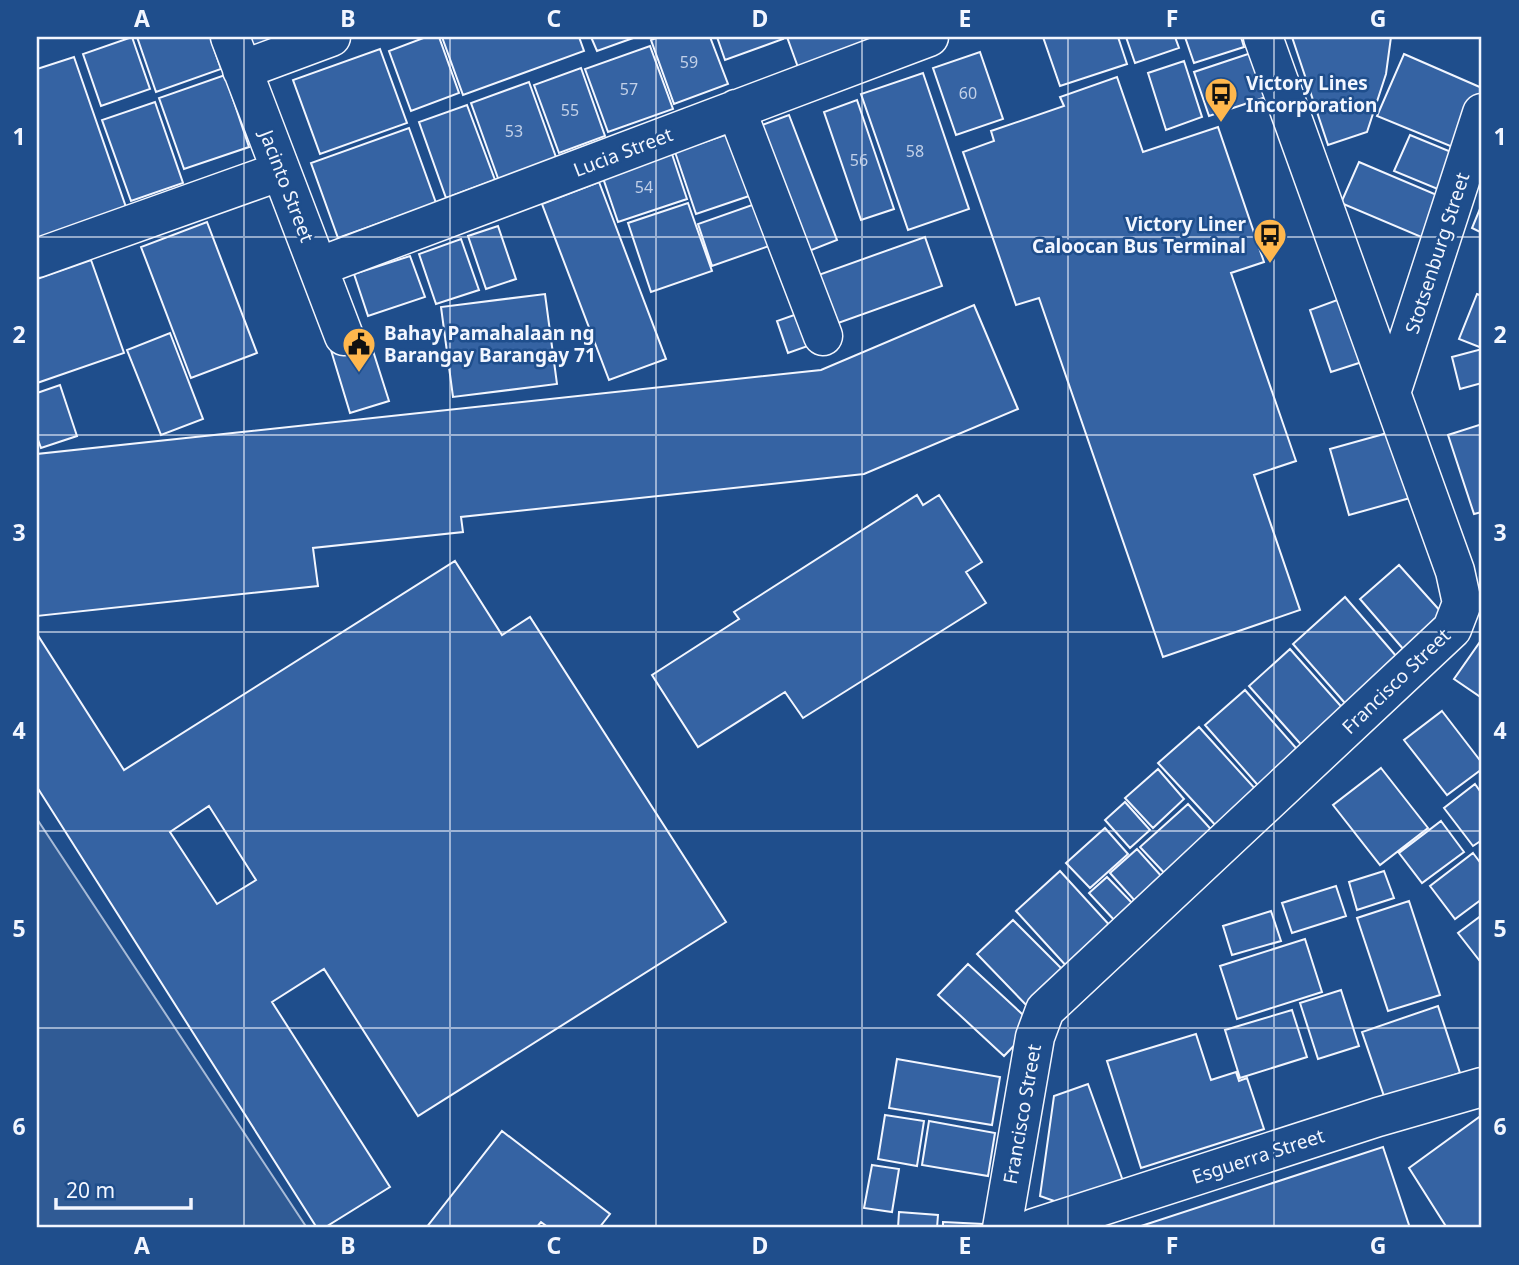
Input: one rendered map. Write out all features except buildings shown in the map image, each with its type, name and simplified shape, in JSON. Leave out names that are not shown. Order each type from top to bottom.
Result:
[{"type":"street","points":[[236,53],[331,37]]},
{"type":"street","name":"Lucia Street","points":[[317,267],[929,37]]},
{"type":"street","name":"Francisco Street","points":[[1002,1228],[1035,1037],[1045,1010],[1452,629],[1462,603],[1455,571],[1263,37]]},
{"type":"street","name":"Jacinto Street","points":[[236,53],[344,336]]},
{"type":"street","points":[[736,109],[823,336]]},
{"type":"street","name":"Stotsenburg Street","points":[[1391,393],[1482,113]]},
{"type":"street","points":[[37,258],[281,171]]},
{"type":"street","name":"Esguerra Street","points":[[1034,1228],[1378,1117],[1482,1087]]},
{"type":"shaded area","points":[[37,819],[307,1228],[37,1228]]},
{"type":"place","name":"Victory Lines Incorporation","points":[[1221,124]]},
{"type":"place","name":"Victory Liner Caloocan Bus Terminal","points":[[1270,265]]},
{"type":"place","name":"Bahay Pamahalaan ng Barangay Barangay 71","points":[[359,374]]}]
